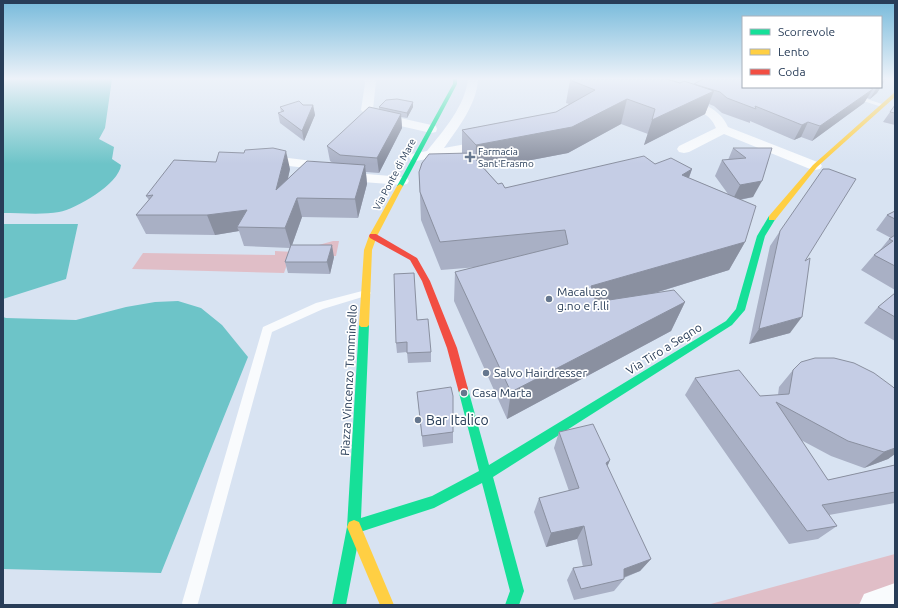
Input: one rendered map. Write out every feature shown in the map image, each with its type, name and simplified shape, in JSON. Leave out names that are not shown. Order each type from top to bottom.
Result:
[{"type":"street","points":[[367,107],[367,110],[374,116],[431,129]]},
{"type":"street","name":"Via Ponte di Mare","points":[[373,236],[443,107]]},
{"type":"street","points":[[432,154],[446,136],[462,107]]},
{"type":"street","points":[[702,107],[710,110],[720,121],[723,129],[815,166]]},
{"type":"street","name":"Via Tiro a Segno","points":[[354,527],[434,502],[486,474],[729,323],[740,310],[759,243],[769,222],[815,166],[879,107]]},
{"type":"street","points":[[684,149],[723,129]]},
{"type":"street","points":[[416,157],[498,142]]},
{"type":"street","points":[[250,164],[280,161],[316,165],[310,174],[402,181]]},
{"type":"street","points":[[373,236],[413,258],[426,282],[452,348],[517,591],[512,605]]},
{"type":"street","name":"Piazza Vincenzo Tumminello","points":[[340,605],[354,527],[368,250],[373,236]]},
{"type":"street","points":[[354,527],[387,605]]},
{"type":"street","points":[[875,605],[895,599]]},
{"type":"lane","points":[[190,603],[267,330],[320,306],[366,293]]},
{"type":"shaded area","points":[[3,107],[108,107],[105,128],[99,139],[114,147],[112,159],[121,165],[113,180],[86,201],[66,210],[31,214],[3,213]]},
{"type":"shaded area","points":[[3,224],[78,224],[66,279],[3,299]]},
{"type":"shaded area","points":[[333,241],[339,241],[336,256],[290,256],[284,273],[132,269],[143,253],[275,255],[275,251],[294,252]]},
{"type":"shaded area","points":[[178,301],[201,308],[222,325],[248,357],[161,573],[3,569],[3,317],[76,320],[126,307],[155,302]]},
{"type":"shaded area","points":[[895,554],[895,605],[707,605]]},
{"type":"building","points":[[280,107],[312,107],[302,131],[278,113],[284,111]]},
{"type":"building","points":[[369,107],[401,114],[377,158],[340,155],[327,146]]},
{"type":"building","points":[[381,107],[410,107],[407,113]]},
{"type":"building","points":[[564,107],[611,107],[572,127],[476,145],[462,130],[556,112]]},
{"type":"building","points":[[650,107],[679,107],[652,120],[655,109]]},
{"type":"building","points":[[758,107],[847,107],[820,126],[808,122],[802,125]]},
{"type":"building","points":[[893,107],[895,107],[895,113],[890,112]]},
{"type":"building","points":[[273,148],[286,151],[276,190],[307,161],[365,165],[355,199],[297,198],[285,228],[237,227],[247,210],[207,215],[136,215],[153,195],[146,196],[174,160],[216,162],[219,152],[244,153],[245,150]]},
{"type":"building","points":[[733,148],[772,148],[762,181],[740,185],[722,160],[746,158]]},
{"type":"building","name":"Macaluso g.no e f.lli","points":[[470,153],[498,184],[502,183],[505,188],[644,156],[655,164],[671,158],[692,169],[682,175],[756,206],[745,242],[591,286],[596,302],[674,290],[685,302],[511,392],[455,272],[568,244],[565,230],[440,242],[420,192],[419,172],[422,163],[429,154]]},
{"type":"building","points":[[823,169],[829,169],[856,179],[805,261],[810,258],[802,317],[759,329],[780,231]]},
{"type":"building","points":[[895,211],[895,219],[887,215]]},
{"type":"building","points":[[895,235],[895,266],[874,255],[893,241],[889,239]]},
{"type":"building","points":[[291,245],[332,245],[327,262],[285,262]]},
{"type":"building","points":[[414,273],[417,320],[428,319],[431,352],[407,353],[407,342],[396,343],[394,274]]},
{"type":"building","points":[[895,293],[895,317],[878,307]]},
{"type":"building","points":[[815,358],[834,358],[854,363],[874,373],[895,389],[895,448],[884,452],[848,441],[776,402],[828,480],[895,465],[895,492],[822,505],[837,526],[807,531],[695,378],[739,370],[760,396],[789,394],[793,370],[801,362]]},
{"type":"building","points":[[451,387],[453,396],[453,432],[422,436],[417,392]]},
{"type":"building","points":[[593,424],[610,460],[606,463],[651,559],[624,569],[624,579],[581,589],[573,568],[592,565],[584,526],[551,533],[539,498],[579,488],[559,432]]},
{"type":"traffic: fast","points":[[400,186],[442,107]]},
{"type":"traffic: fast","points":[[354,527],[434,502],[486,474],[729,323],[740,310],[761,236],[772,218]]},
{"type":"traffic: fast","points":[[339,605],[354,527],[364,325]]},
{"type":"traffic: fast","points":[[463,389],[517,591],[512,605]]},
{"type":"traffic: slow","points":[[772,218],[815,166],[880,107]]},
{"type":"traffic: slow","points":[[364,325],[368,250],[373,236],[400,186]]},
{"type":"traffic: slow","points":[[354,527],[387,605]]},
{"type":"traffic: jam","points":[[373,236],[413,258],[426,281],[452,348],[463,389]]},
{"type":"place","name":"Farmacia Sant'Erasmo","points":[[470,157]]},
{"type":"place","name":"Macaluso g.no e f.lli","points":[[549,299]]},
{"type":"place","name":"Salvo Hairdresser","points":[[486,373]]},
{"type":"place","name":"Casa Marta","points":[[464,393]]},
{"type":"place","name":"Bar Italico","points":[[418,420]]}]
